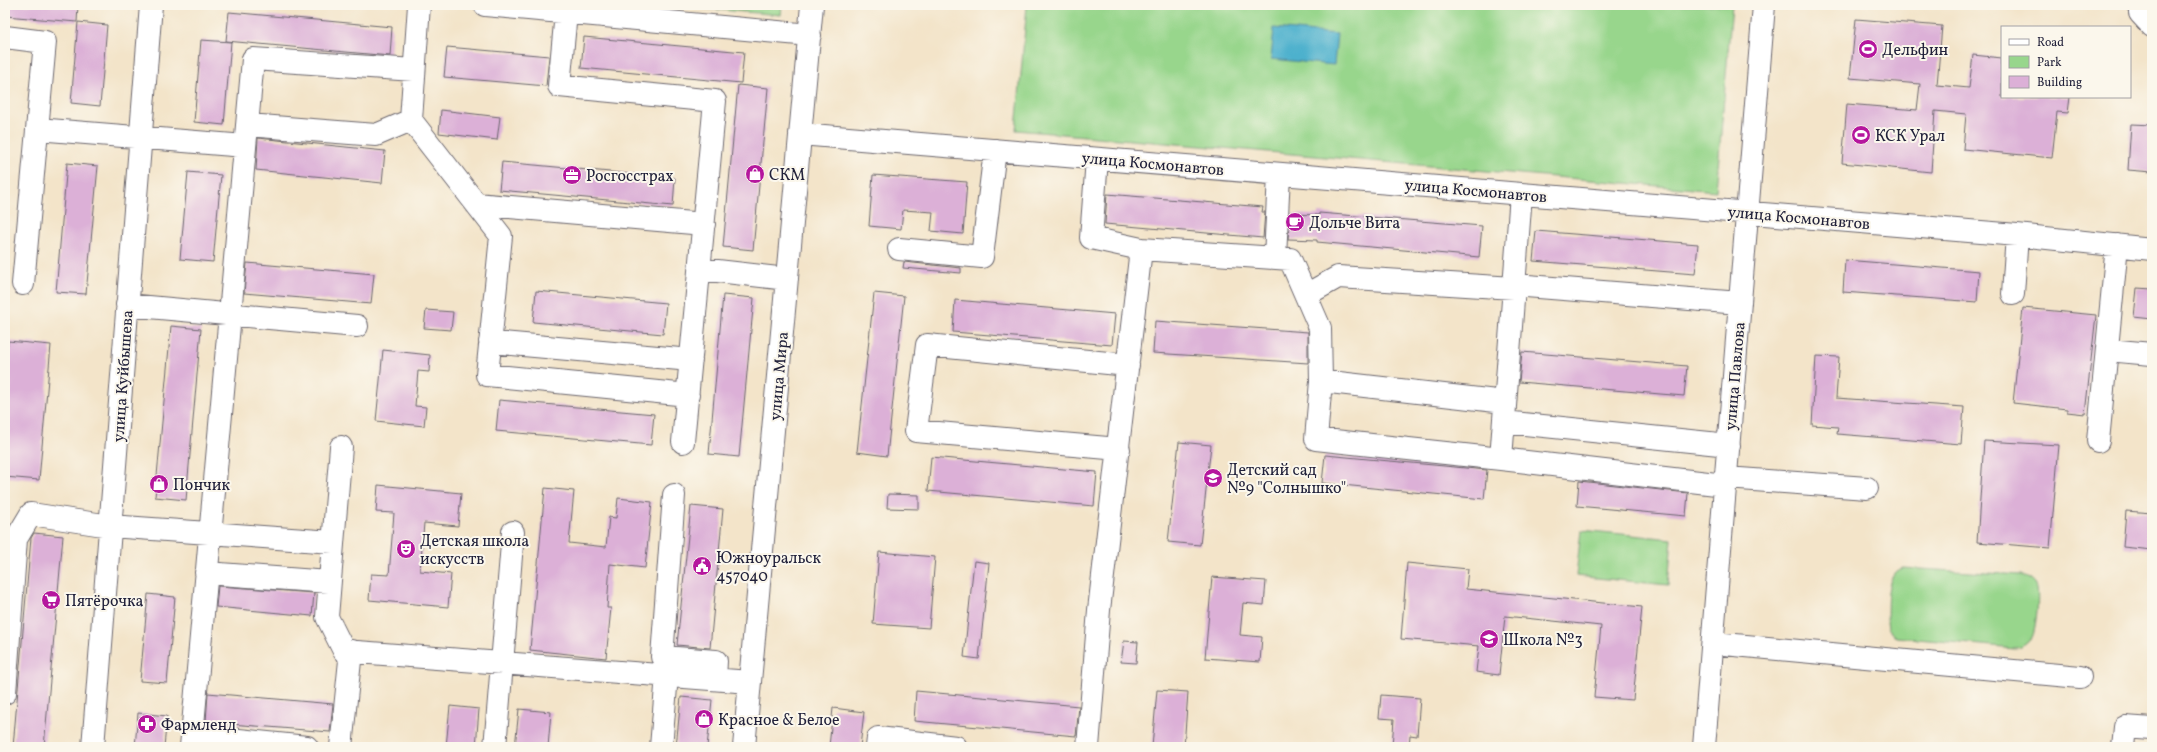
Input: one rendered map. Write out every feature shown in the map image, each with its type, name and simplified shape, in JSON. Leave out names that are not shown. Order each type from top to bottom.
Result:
[{"type":"street","name":"улица Куйбышева","points":[[93,747],[150,5]]},
{"type":"street","points":[[419,5],[411,120],[501,236],[487,375],[688,394]]},
{"type":"street","points":[[485,5],[810,35]]},
{"type":"street","name":"улица Мира","points":[[744,747],[812,5]]},
{"type":"street","name":"улица Павлова","points":[[1704,747],[1764,5]]},
{"type":"street","points":[[2140,5],[2140,13],[2152,26]]},
{"type":"street","points":[[566,12],[559,86],[715,101],[683,442]]},
{"type":"street","points":[[5,37],[45,42],[23,284]]},
{"type":"street","points":[[307,747],[191,741],[253,59],[414,70]]},
{"type":"street","points":[[37,129],[140,137],[376,135],[411,120]]},
{"type":"street","name":"улица Космонавтов","points":[[800,134],[2017,235],[2152,249]]},
{"type":"street","points":[[899,249],[982,257],[995,150]]},
{"type":"street","points":[[1097,159],[1091,238],[1141,249],[1290,259],[1320,328],[1321,381],[1316,439],[1726,482],[1867,488]]},
{"type":"street","points":[[1275,258],[1279,174]]},
{"type":"street","points":[[1501,459],[1521,194]]},
{"type":"street","points":[[476,204],[704,224]]},
{"type":"street","points":[[2013,294],[2017,235]]},
{"type":"street","points":[[2098,441],[2117,245]]},
{"type":"street","points":[[1088,747],[1100,610],[1141,249]]},
{"type":"street","points":[[700,270],[787,279]]},
{"type":"street","points":[[1306,295],[1338,277],[1514,286],[1740,303]]},
{"type":"street","points":[[127,306],[357,326]]},
{"type":"street","points":[[490,342],[691,360]]},
{"type":"street","points":[[1119,449],[916,431],[927,345],[1128,365]]},
{"type":"street","points":[[2107,350],[2152,354]]},
{"type":"street","points":[[1321,381],[1504,412],[1729,445]]},
{"type":"street","points":[[341,447],[326,617],[344,650],[750,682]]},
{"type":"street","points":[[674,495],[662,657],[716,661],[715,679]]},
{"type":"street","points":[[5,693],[16,539],[31,514],[110,526],[333,542]]},
{"type":"street","points":[[495,747],[513,532]]},
{"type":"street","points":[[206,573],[330,582]]},
{"type":"street","points":[[1712,643],[2080,676]]},
{"type":"street","points":[[341,747],[351,651]]},
{"type":"street","points":[[660,747],[667,675]]},
{"type":"street","points":[[2123,747],[2125,727],[2152,729]]},
{"type":"street","points":[[877,747],[878,738],[956,747]]},
{"type":"green space","points":[[662,5],[782,5],[781,15]]},
{"type":"green space","points":[[1027,5],[1732,5],[1716,191],[1016,130]]},
{"type":"green space","points":[[1581,530],[1672,539],[1668,585],[1576,576]]},
{"type":"green space","points":[[1903,568],[2021,575],[2028,578],[2036,586],[2038,595],[2032,638],[2025,645],[2014,648],[1896,637],[1888,628],[1887,598],[1893,576],[1897,571]]},
{"type":"water","points":[[1274,28],[1337,34],[1334,65],[1271,59]]},
{"type":"building","points":[[5,5],[78,5],[77,22],[5,16]]},
{"type":"building","points":[[229,12],[392,27],[390,56],[226,41]]},
{"type":"building","points":[[1856,19],[1942,26],[1937,85],[1969,88],[1973,55],[2001,58],[2001,98],[2070,98],[2068,113],[2057,112],[2052,158],[1963,149],[1966,114],[1935,111],[1931,172],[1842,163],[1847,104],[1917,110],[1920,84],[1850,78]]},
{"type":"building","points":[[78,22],[107,25],[100,106],[71,103]]},
{"type":"building","points":[[584,37],[744,52],[741,83],[581,68]]},
{"type":"building","points":[[201,40],[231,42],[224,125],[194,122]]},
{"type":"building","points":[[447,47],[549,56],[546,86],[444,77]]},
{"type":"building","points":[[738,85],[768,88],[753,250],[723,247]]},
{"type":"building","points":[[441,110],[500,117],[497,140],[439,133]]},
{"type":"building","points":[[2131,124],[2152,125],[2152,172],[2128,170]]},
{"type":"building","points":[[258,138],[385,151],[382,183],[256,170]]},
{"type":"building","points":[[502,162],[675,178],[673,206],[499,190]]},
{"type":"building","points":[[67,163],[98,166],[86,294],[56,292]]},
{"type":"building","points":[[188,172],[221,175],[213,262],[180,259]]},
{"type":"building","points":[[873,175],[967,182],[963,234],[931,231],[933,212],[903,210],[901,229],[869,226]]},
{"type":"building","points":[[1107,194],[1263,207],[1262,212],[1265,212],[1263,238],[1105,224]]},
{"type":"building","points":[[1319,213],[1482,226],[1479,257],[1317,242],[1317,240],[1288,239],[1290,214],[1319,215]]},
{"type":"building","points":[[1536,231],[1698,244],[1695,274],[1533,261]]},
{"type":"building","points":[[1845,260],[1979,271],[1977,302],[1843,292]]},
{"type":"building","points":[[904,262],[961,268],[961,273],[903,268]]},
{"type":"building","points":[[247,263],[374,274],[371,304],[244,293]]},
{"type":"building","points":[[2137,288],[2152,289],[2152,319],[2134,317]]},
{"type":"building","points":[[536,291],[666,303],[663,334],[533,322]]},
{"type":"building","points":[[874,293],[904,296],[887,456],[857,452]]},
{"type":"building","points":[[723,295],[754,298],[739,457],[709,454]]},
{"type":"building","points":[[955,300],[1115,314],[1112,345],[953,332]]},
{"type":"building","points":[[2023,308],[2096,315],[2085,414],[2067,412],[2067,409],[2013,403]]},
{"type":"building","points":[[426,310],[453,312],[451,330],[424,328]]},
{"type":"building","points":[[1155,321],[1308,332],[1308,363],[1153,353]]},
{"type":"building","points":[[171,326],[201,329],[186,500],[155,497]]},
{"type":"building","points":[[8,341],[51,345],[39,480],[5,477],[5,410],[7,384],[5,384],[5,374]]},
{"type":"building","points":[[383,350],[430,355],[429,372],[418,371],[415,406],[426,407],[424,426],[376,421]]},
{"type":"building","points":[[1522,352],[1687,366],[1684,396],[1519,382]]},
{"type":"building","points":[[1816,356],[1839,357],[1836,398],[1964,407],[1961,444],[1837,434],[1838,427],[1812,425]]},
{"type":"building","points":[[499,400],[654,414],[651,445],[496,431]]},
{"type":"building","points":[[1984,441],[2059,445],[2050,548],[1977,542]]},
{"type":"building","points":[[1179,442],[1211,445],[1200,545],[1168,542]]},
{"type":"building","points":[[1325,455],[1487,470],[1484,499],[1322,483]]},
{"type":"building","points":[[931,457],[1097,472],[1094,506],[928,491]]},
{"type":"building","points":[[1579,481],[1688,493],[1686,516],[1577,506]]},
{"type":"building","name":"Детская школа искусств","points":[[378,485],[461,493],[458,526],[424,523],[420,571],[451,574],[448,607],[369,600],[371,574],[389,575],[394,513],[376,512]]},
{"type":"building","points":[[545,488],[574,491],[569,543],[606,547],[609,517],[616,518],[618,498],[652,502],[645,568],[610,564],[607,608],[611,608],[606,658],[530,650]]},
{"type":"building","points":[[888,494],[919,495],[919,509],[887,508]]},
{"type":"building","points":[[691,506],[723,509],[710,648],[677,645]]},
{"type":"building","points":[[2126,511],[2152,513],[2152,550],[2123,547]]},
{"type":"building","points":[[34,533],[63,536],[44,747],[13,747],[31,538]]},
{"type":"building","points":[[879,552],[935,557],[929,628],[873,624]]},
{"type":"building","points":[[974,561],[989,563],[979,659],[964,657]]},
{"type":"building","points":[[1407,563],[1468,569],[1466,589],[1642,607],[1633,700],[1594,697],[1601,626],[1505,616],[1499,675],[1476,672],[1479,646],[1401,639]]},
{"type":"building","points":[[1212,577],[1266,581],[1264,605],[1243,603],[1240,635],[1262,637],[1260,662],[1205,658]]},
{"type":"building","points":[[218,586],[314,593],[312,616],[216,607]]},
{"type":"building","points":[[148,594],[175,597],[167,683],[140,681]]},
{"type":"building","points":[[1124,641],[1138,642],[1136,663],[1121,662]]},
{"type":"building","points":[[1157,690],[1188,692],[1184,747],[1152,747]]},
{"type":"building","points":[[916,691],[1079,706],[1076,736],[914,721]]},
{"type":"building","points":[[208,693],[333,704],[330,732],[206,722]]},
{"type":"building","points":[[1381,695],[1420,698],[1417,736],[1410,735],[1409,747],[1392,747],[1394,719],[1379,718]]},
{"type":"building","points":[[681,697],[712,700],[707,747],[676,747]]},
{"type":"building","points":[[450,706],[479,709],[476,747],[446,747]]},
{"type":"building","points":[[833,708],[864,712],[860,747],[829,747]]},
{"type":"building","points":[[519,709],[551,712],[548,747],[515,747]]},
{"type":"building","points":[[138,713],[167,716],[164,747],[135,747]]},
{"type":"place","name":"Дельфин","points":[[1868,49]]},
{"type":"place","name":"КСК Урал","points":[[1861,135]]},
{"type":"place","name":"СКМ","points":[[755,174]]},
{"type":"place","name":"Росгосстрах","points":[[572,175]]},
{"type":"place","name":"Дольче Вита","points":[[1295,222]]},
{"type":"place","name":"Детский сад №9 \"Солнышко\"","points":[[1213,478]]},
{"type":"place","name":"Пончик","points":[[159,484]]},
{"type":"place","name":"Детская школа искусств","points":[[406,549]]},
{"type":"place","name":"Южноуральск 457040","points":[[702,566]]},
{"type":"place","name":"Пятёрочка","points":[[51,600]]},
{"type":"place","name":"Школа №3","points":[[1489,639]]},
{"type":"place","name":"Красное & Белое","points":[[704,719]]},
{"type":"place","name":"Фармленд","points":[[147,724]]}]
